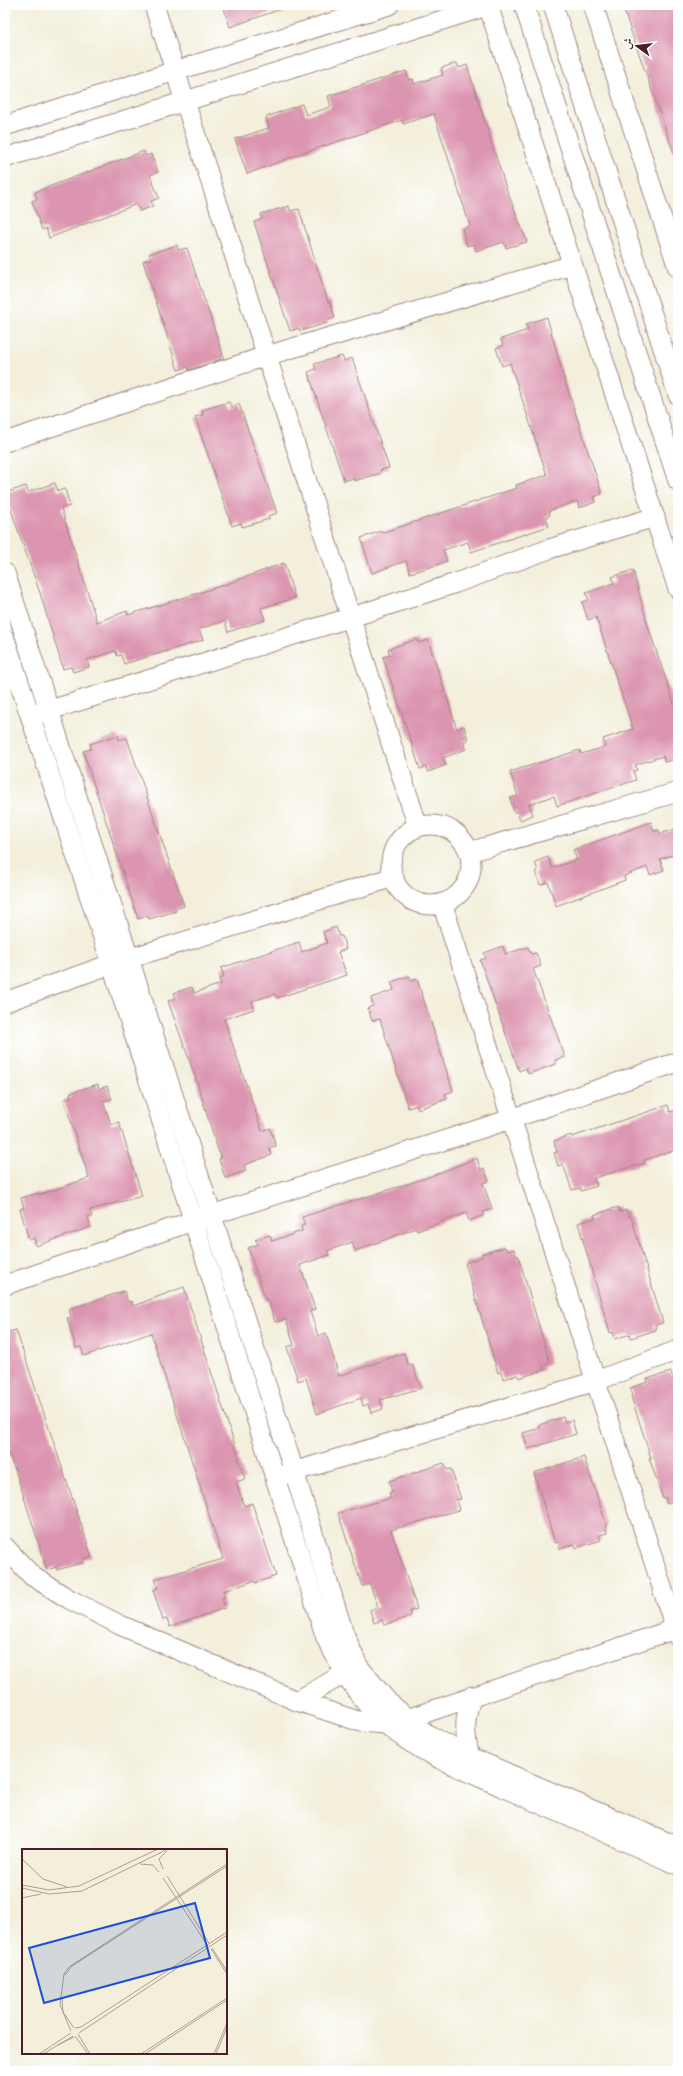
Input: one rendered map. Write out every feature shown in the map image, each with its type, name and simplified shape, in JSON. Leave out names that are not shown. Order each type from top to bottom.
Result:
[{"type":"street","points":[[154,5],[349,618],[418,827]]},
{"type":"street","points":[[5,126],[175,71],[389,5]]},
{"type":"street","points":[[5,158],[489,5],[678,589]]},
{"type":"street","points":[[524,5],[678,481]]},
{"type":"street","points":[[553,5],[678,394]]},
{"type":"street","points":[[593,5],[672,226],[678,268]]},
{"type":"street","points":[[5,442],[266,356],[572,265]]},
{"type":"street","points":[[30,716],[349,618],[456,583],[548,549],[655,517]]},
{"type":"street","points":[[5,573],[48,710],[193,1221],[326,1638],[329,1658],[323,1687]]},
{"type":"street","points":[[5,639],[30,716],[212,1215],[294,1471],[343,1631],[352,1670],[363,1699],[385,1724],[417,1747],[458,1767],[678,1865]]},
{"type":"street","points":[[469,852],[678,792]]},
{"type":"street","points":[[430,825],[448,829],[463,841],[469,852],[471,865],[466,884],[454,898],[442,903],[428,905],[415,901],[404,894],[396,883],[392,870],[392,857],[397,844],[406,834],[418,827],[430,825]]},
{"type":"street","points":[[5,1002],[120,961],[394,877]]},
{"type":"street","points":[[5,1547],[32,1576],[69,1599],[120,1625],[296,1701],[360,1722],[385,1724],[407,1719],[472,1696],[677,1631],[442,903]]},
{"type":"street","points":[[5,1285],[193,1221],[511,1119],[678,1062]]},
{"type":"street","points":[[275,1477],[596,1381],[678,1350]]},
{"type":"street","points":[[326,1638],[352,1670],[407,1719],[427,1734],[470,1757],[678,1847]]},
{"type":"street","points":[[296,1701],[352,1670]]},
{"type":"street","points":[[470,1757],[466,1742],[465,1726],[467,1710],[472,1696]]},
{"type":"building","points":[[223,5],[284,5],[284,8],[230,27]]},
{"type":"building","points":[[631,5],[678,5],[678,159],[676,159],[624,11],[632,8]]},
{"type":"building","points":[[457,63],[459,68],[467,65],[506,188],[527,242],[506,248],[504,242],[476,251],[474,244],[467,246],[462,229],[470,226],[434,114],[403,124],[402,120],[303,153],[247,174],[235,139],[269,128],[266,117],[302,104],[306,115],[331,107],[328,96],[406,71],[409,80],[413,79],[414,84],[443,75],[441,68]]},
{"type":"building","points":[[144,151],[146,156],[151,154],[158,172],[150,175],[159,198],[151,201],[153,206],[140,211],[137,204],[49,238],[46,228],[42,230],[32,201],[37,199],[35,192]]},
{"type":"building","points":[[289,206],[290,211],[299,209],[328,302],[330,302],[335,318],[326,321],[327,323],[300,331],[299,328],[290,331],[254,222],[262,219],[261,214]]},
{"type":"building","points":[[177,245],[178,250],[187,248],[224,358],[189,370],[188,367],[178,370],[143,261],[151,259],[149,254]]},
{"type":"building","points":[[547,317],[562,372],[602,494],[594,497],[596,502],[579,508],[577,501],[549,511],[550,515],[546,517],[549,526],[471,552],[468,542],[443,550],[447,561],[434,566],[410,573],[406,561],[372,573],[361,538],[381,531],[381,533],[517,488],[516,485],[547,475],[510,363],[502,366],[496,348],[503,346],[501,339],[528,330],[526,324]]},
{"type":"building","points":[[342,356],[344,361],[352,358],[389,468],[380,470],[381,473],[354,481],[353,478],[344,481],[308,372],[316,369],[314,364]]},
{"type":"building","points":[[229,402],[231,407],[239,404],[277,513],[268,516],[269,519],[242,527],[241,523],[232,526],[195,417],[203,415],[202,410]]},
{"type":"building","points":[[55,483],[58,491],[65,489],[70,506],[61,508],[97,622],[127,611],[128,615],[227,584],[284,563],[295,598],[261,608],[265,620],[228,632],[225,621],[199,629],[203,640],[124,664],[121,655],[117,656],[116,651],[87,660],[89,667],[73,672],[71,667],[63,669],[40,593],[5,493],[26,486],[28,492]]},
{"type":"building","points":[[633,570],[648,626],[678,716],[678,758],[665,762],[663,756],[635,765],[637,770],[633,771],[636,780],[557,806],[554,796],[529,804],[533,815],[520,820],[516,811],[514,812],[510,798],[518,796],[510,772],[580,750],[581,754],[605,747],[603,739],[633,729],[596,617],[588,620],[582,602],[589,600],[586,593],[614,583],[612,577]]},
{"type":"building","points":[[417,639],[418,643],[428,640],[457,729],[464,726],[468,740],[463,742],[466,749],[443,758],[446,765],[428,772],[426,767],[420,769],[383,657],[390,655],[388,649]]},
{"type":"building","points":[[118,735],[119,740],[127,738],[184,906],[175,909],[176,911],[149,919],[148,916],[138,919],[83,751],[91,749],[90,744]]},
{"type":"building","points":[[651,822],[654,831],[659,830],[660,834],[678,828],[678,853],[660,859],[664,870],[650,875],[647,867],[624,876],[625,880],[556,906],[548,882],[540,885],[535,862],[548,857],[552,868],[577,860],[573,850]]},
{"type":"building","points":[[336,927],[339,936],[342,936],[346,949],[338,952],[347,975],[277,998],[275,994],[252,1001],[254,1009],[224,1019],[262,1131],[270,1128],[276,1146],[269,1148],[272,1155],[244,1165],[246,1171],[225,1178],[219,1159],[221,1159],[195,1076],[168,1001],[176,998],[174,993],[192,987],[194,993],[221,984],[219,979],[224,977],[221,968],[299,942],[302,952],[327,943],[323,932]]},
{"type":"building","points":[[503,946],[505,954],[528,947],[531,954],[536,953],[541,966],[533,969],[565,1057],[555,1060],[556,1064],[528,1074],[526,1068],[519,1071],[480,960],[486,958],[484,953]]},
{"type":"building","points":[[410,976],[411,981],[417,979],[453,1091],[445,1094],[447,1099],[418,1109],[417,1105],[408,1108],[380,1019],[372,1021],[368,1008],[373,1006],[371,998],[394,990],[391,982]]},
{"type":"building","points":[[98,1084],[99,1089],[107,1086],[112,1099],[103,1101],[111,1125],[119,1122],[142,1196],[90,1210],[92,1216],[88,1217],[91,1227],[36,1246],[34,1238],[29,1240],[20,1209],[24,1208],[21,1198],[38,1193],[39,1195],[89,1178],[64,1100],[71,1097],[70,1093]]},
{"type":"building","points":[[668,1105],[670,1112],[678,1110],[678,1149],[644,1160],[645,1163],[594,1178],[597,1186],[581,1191],[581,1188],[572,1190],[563,1164],[558,1166],[554,1153],[557,1152],[554,1141],[571,1135],[572,1137]]},
{"type":"building","points":[[477,1158],[481,1170],[484,1168],[489,1181],[483,1183],[492,1209],[483,1212],[484,1215],[469,1221],[466,1213],[417,1231],[416,1228],[355,1251],[352,1242],[327,1251],[329,1255],[300,1265],[315,1309],[310,1311],[318,1336],[326,1333],[339,1376],[404,1353],[408,1365],[412,1364],[421,1388],[380,1400],[383,1409],[371,1413],[368,1404],[363,1406],[361,1398],[317,1414],[306,1378],[298,1381],[287,1347],[294,1345],[286,1319],[275,1322],[268,1300],[266,1301],[248,1248],[259,1244],[255,1240],[270,1235],[272,1241],[302,1231],[301,1226],[305,1225],[302,1217],[426,1178]]},
{"type":"building","points":[[618,1207],[620,1212],[627,1210],[629,1217],[631,1216],[663,1323],[655,1325],[656,1330],[631,1338],[630,1334],[615,1339],[613,1332],[610,1333],[578,1223],[595,1218],[594,1215]]},
{"type":"building","points":[[505,1247],[507,1251],[514,1249],[516,1256],[518,1255],[550,1363],[543,1366],[544,1370],[519,1378],[518,1375],[503,1379],[501,1372],[498,1373],[465,1263],[482,1257],[481,1254]]},
{"type":"building","points":[[184,1287],[245,1479],[236,1482],[244,1506],[252,1503],[276,1576],[223,1591],[225,1597],[222,1598],[225,1608],[170,1627],[167,1619],[163,1620],[153,1590],[158,1588],[155,1579],[223,1559],[151,1333],[84,1356],[81,1347],[76,1348],[67,1318],[71,1317],[69,1309],[124,1291],[128,1302],[131,1301],[133,1306]]},
{"type":"building","points":[[16,1330],[92,1557],[83,1559],[84,1562],[57,1570],[56,1567],[47,1570],[17,1475],[5,1444],[5,1333]]},
{"type":"building","points":[[671,1372],[672,1376],[678,1375],[678,1500],[667,1504],[665,1497],[663,1498],[649,1458],[651,1458],[631,1396],[633,1395],[630,1388],[648,1382],[647,1379]]},
{"type":"building","points":[[563,1417],[565,1422],[572,1420],[576,1434],[528,1449],[523,1433],[540,1428],[539,1425]]},
{"type":"building","points":[[584,1457],[607,1526],[605,1526],[607,1533],[599,1535],[601,1540],[576,1548],[575,1544],[560,1549],[558,1542],[555,1543],[534,1473]]},
{"type":"building","points":[[444,1463],[447,1470],[451,1469],[461,1499],[456,1500],[459,1510],[391,1530],[417,1609],[410,1611],[411,1616],[384,1625],[382,1620],[374,1623],[370,1610],[378,1607],[370,1584],[362,1586],[338,1513],[391,1498],[389,1493],[392,1492],[389,1481]]}]
